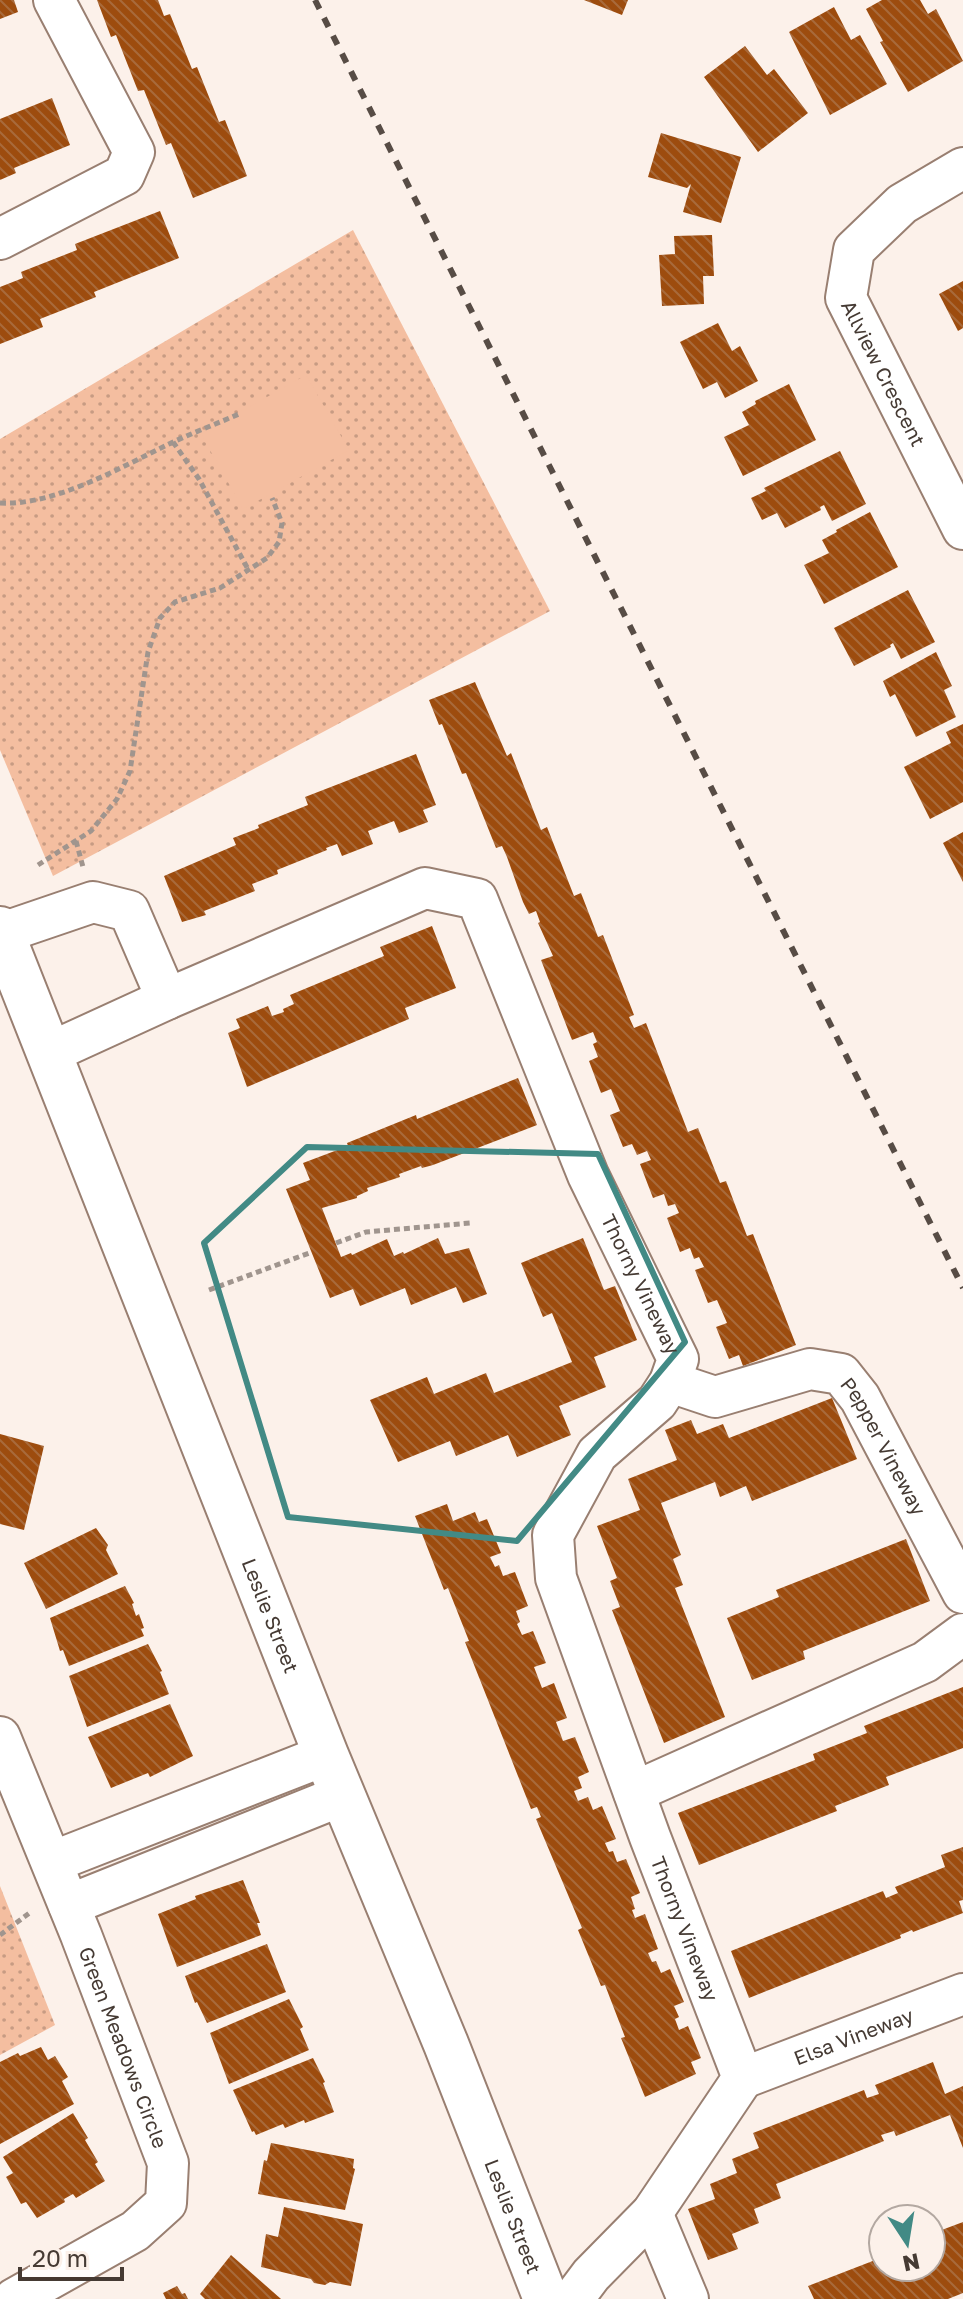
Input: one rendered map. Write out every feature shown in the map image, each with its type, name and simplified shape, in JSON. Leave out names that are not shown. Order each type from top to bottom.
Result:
[{"type":"main road","name":"Leslie Street","points":[[1,931],[326,1755],[546,2299]]},
{"type":"street","points":[[0,239],[124,175],[134,152],[54,0]]},
{"type":"street","name":"Allview Crescent","points":[[963,168],[902,204],[854,250],[846,298],[963,529]]},
{"type":"street","name":"Thorny Vineway","points":[[49,1053],[425,888],[477,899],[588,1175],[678,1359],[670,1382],[657,1402],[597,1454],[553,1535],[556,1578],[743,2078]]},
{"type":"street","points":[[1,931],[93,902],[129,911],[167,999]]},
{"type":"street","name":"Pepper Vineway","points":[[670,1382],[715,1397],[810,1369],[841,1374],[860,1398],[963,1593]]},
{"type":"street","points":[[634,1792],[925,1662],[963,1634]]},
{"type":"street","name":"Green Meadows Circle","points":[[0,1737],[69,1905],[168,2163],[166,2203],[135,2231],[14,2299]]},
{"type":"street","points":[[52,1862],[326,1755]]},
{"type":"street","points":[[69,1905],[343,1795]]},
{"type":"street","name":"Elsa Vineway","points":[[743,2078],[963,1994]]},
{"type":"street","points":[[573,2299],[591,2275],[652,2213],[743,2078]]},
{"type":"street","points":[[652,2213],[688,2299]]},
{"type":"path","points":[[0,503],[17,504],[90,483],[239,414]]},
{"type":"path","points":[[173,442],[199,479],[249,571]]},
{"type":"path","points":[[38,865],[91,831],[117,799],[130,771],[148,652],[160,618],[175,602],[220,588],[267,558],[279,542],[282,523],[272,498]]},
{"type":"path","points":[[336,1243],[366,1232],[470,1223]]},
{"type":"path","points":[[209,1290],[312,1252]]},
{"type":"highlighted area","points":[[307,1147],[598,1154],[685,1342],[517,1541],[288,1517],[204,1243]]},
{"type":"shaded area","points":[[353,230],[550,611],[53,876],[0,750],[0,439]]},
{"type":"shaded area","points":[[306,375],[349,450],[243,509],[201,434]]},
{"type":"shaded area","points":[[0,1886],[55,2025],[0,2055]]},
{"type":"building","points":[[0,0],[14,0],[18,12],[0,19]]},
{"type":"building","points":[[97,0],[158,0],[164,16],[170,14],[192,69],[197,67],[219,122],[225,120],[247,176],[193,198],[171,143],[166,145],[144,90],[138,91],[116,35],[111,37]]},
{"type":"building","points":[[584,0],[628,0],[622,15]]},
{"type":"building","points":[[882,0],[920,0],[928,14],[936,9],[963,61],[908,92],[880,42],[883,41],[866,9]]},
{"type":"building","points":[[834,7],[851,40],[860,35],[887,84],[830,115],[789,32]]},
{"type":"building","points":[[745,46],[767,75],[774,69],[808,113],[758,152],[704,77]]},
{"type":"building","points":[[52,98],[70,145],[14,168],[16,173],[0,180],[0,119]]},
{"type":"building","points":[[661,133],[741,157],[721,223],[683,212],[691,184],[687,188],[648,177]]},
{"type":"building","points":[[160,211],[179,258],[94,292],[96,297],[40,319],[43,327],[0,344],[0,287],[23,278],[21,272],[77,250],[75,244]]},
{"type":"building","points":[[712,235],[714,276],[703,276],[704,304],[662,306],[659,255],[675,254],[674,236]]},
{"type":"building","points":[[963,281],[963,328],[958,331],[939,294]]},
{"type":"building","points":[[718,323],[732,351],[740,346],[758,381],[725,398],[717,382],[703,389],[680,342]]},
{"type":"building","points":[[789,384],[816,440],[743,476],[724,437],[749,425],[742,412],[756,404],[755,401]]},
{"type":"building","points":[[840,451],[866,504],[832,521],[824,505],[820,507],[821,510],[785,528],[777,513],[762,520],[751,498],[766,491],[764,488]]},
{"type":"building","points":[[870,512],[898,567],[824,604],[804,565],[829,553],[822,540]]},
{"type":"building","points":[[908,590],[935,642],[901,659],[893,643],[891,647],[854,666],[834,628]]},
{"type":"building","points":[[936,652],[952,686],[944,690],[956,717],[916,737],[895,694],[890,697],[883,681]]},
{"type":"building","points":[[475,682],[507,756],[511,753],[541,830],[547,827],[574,896],[581,893],[598,937],[603,935],[634,1015],[629,1017],[634,1028],[646,1023],[688,1132],[698,1128],[720,1183],[726,1181],[747,1236],[753,1234],[796,1345],[743,1366],[739,1355],[729,1359],[716,1327],[727,1323],[717,1300],[708,1303],[695,1270],[704,1267],[699,1257],[694,1259],[690,1248],[680,1252],[667,1218],[679,1213],[675,1204],[668,1206],[664,1194],[653,1198],[640,1164],[651,1160],[647,1151],[637,1155],[632,1144],[623,1147],[610,1115],[620,1111],[611,1089],[601,1093],[589,1061],[598,1057],[593,1032],[572,1040],[541,960],[553,956],[536,911],[529,914],[502,846],[496,848],[466,773],[462,774],[429,700]]},
{"type":"building","points":[[963,724],[963,802],[930,819],[904,767],[951,743],[946,732]]},
{"type":"building","points":[[416,754],[436,805],[423,810],[428,822],[399,833],[394,821],[368,831],[373,844],[342,856],[337,844],[326,848],[252,884],[255,891],[204,911],[206,915],[182,922],[164,876],[236,845],[233,838],[259,828],[258,825],[308,805],[305,797]]},
{"type":"building","points":[[963,832],[963,882],[943,843]]},
{"type":"building","points":[[432,926],[456,988],[405,1008],[409,1019],[247,1087],[228,1033],[240,1028],[236,1019],[268,1006],[272,1016],[284,1012],[283,1009],[294,1004],[290,995],[384,956],[380,947]]},
{"type":"building","points":[[518,1078],[537,1125],[433,1165],[399,1174],[400,1177],[367,1188],[368,1191],[357,1198],[322,1208],[341,1257],[387,1239],[394,1256],[438,1238],[445,1254],[469,1248],[487,1294],[463,1303],[456,1287],[411,1305],[405,1288],[360,1306],[353,1289],[330,1298],[286,1189],[310,1180],[303,1163],[416,1115],[417,1119]]},
{"type":"building","points":[[583,1238],[604,1290],[615,1286],[637,1340],[594,1357],[606,1387],[559,1406],[571,1435],[517,1457],[508,1435],[456,1456],[450,1441],[398,1462],[370,1400],[427,1377],[434,1394],[486,1373],[494,1393],[572,1362],[552,1313],[543,1317],[521,1263]]},
{"type":"building","points":[[832,1398],[857,1459],[752,1501],[746,1486],[720,1497],[715,1482],[661,1503],[681,1555],[673,1559],[683,1585],[675,1588],[725,1717],[664,1743],[612,1610],[620,1607],[610,1581],[617,1578],[597,1526],[640,1510],[628,1479],[677,1460],[665,1430],[691,1420],[697,1434],[723,1424],[729,1438]]},
{"type":"building","points":[[0,1434],[44,1446],[24,1530],[0,1524]]},
{"type":"building","points":[[447,1504],[453,1521],[475,1512],[479,1522],[487,1519],[501,1553],[490,1557],[495,1567],[499,1565],[503,1576],[515,1572],[528,1606],[516,1611],[520,1622],[517,1624],[522,1635],[533,1631],[546,1663],[534,1667],[542,1688],[554,1683],[567,1718],[556,1722],[563,1741],[575,1737],[589,1772],[578,1777],[582,1788],[574,1791],[578,1801],[588,1797],[593,1810],[602,1806],[616,1839],[605,1843],[609,1852],[613,1851],[617,1862],[626,1859],[640,1893],[631,1897],[635,1909],[632,1910],[635,1918],[645,1914],[658,1949],[648,1953],[661,1973],[670,1969],[684,2002],[674,2006],[679,2017],[675,2019],[679,2030],[688,2026],[701,2058],[691,2062],[696,2074],[645,2097],[621,2038],[625,2037],[605,1985],[601,1986],[578,1930],[582,1928],[536,1819],[541,1817],[537,1807],[531,1809],[465,1642],[469,1641],[448,1588],[444,1590],[415,1516]]},
{"type":"building","points":[[96,1528],[108,1545],[106,1550],[118,1574],[46,1609],[24,1563]]},
{"type":"building","points":[[906,1539],[930,1601],[803,1651],[805,1659],[752,1680],[727,1618],[779,1597],[776,1590]]},
{"type":"building","points":[[125,1586],[134,1603],[136,1616],[139,1614],[144,1636],[69,1666],[63,1650],[60,1651],[50,1618]]},
{"type":"building","points":[[148,1644],[162,1671],[169,1694],[87,1727],[69,1676]]},
{"type":"building","points":[[963,1687],[963,1748],[886,1777],[889,1785],[835,1806],[837,1811],[699,1865],[678,1813],[815,1760],[813,1754],[867,1733],[864,1726]]},
{"type":"building","points":[[170,1704],[193,1756],[150,1777],[148,1773],[111,1788],[88,1737]]},
{"type":"building","points":[[963,1847],[963,1900],[959,1901],[963,1913],[912,1930],[900,1935],[901,1938],[749,1998],[731,1951],[883,1891],[886,1898],[898,1893],[895,1887],[945,1867],[941,1855]]},
{"type":"building","points":[[243,1880],[260,1923],[257,1923],[261,1935],[177,1967],[158,1914],[196,1899],[195,1896]]},
{"type":"building","points":[[267,1944],[286,1992],[207,2023],[185,1976]]},
{"type":"building","points":[[289,1999],[303,2027],[300,2029],[309,2050],[229,2084],[210,2033]]},
{"type":"building","points":[[41,2047],[48,2060],[55,2056],[68,2077],[62,2081],[74,2104],[0,2144],[0,2062]]},
{"type":"building","points":[[313,2058],[325,2082],[334,2112],[285,2128],[283,2124],[256,2135],[252,2132],[233,2090]]},
{"type":"building","points":[[933,2062],[945,2094],[963,2086],[963,2148],[950,2115],[896,2136],[894,2131],[881,2135],[884,2141],[776,2184],[781,2198],[754,2209],[759,2223],[732,2234],[738,2249],[708,2260],[688,2209],[715,2199],[710,2184],[737,2173],[732,2159],[759,2148],[753,2133],[864,2090],[867,2098],[879,2094],[875,2085]]},
{"type":"building","points":[[73,2113],[88,2138],[85,2140],[105,2181],[76,2198],[73,2194],[37,2218],[26,2202],[21,2204],[6,2177],[13,2173],[3,2157]]},
{"type":"building","points":[[271,2143],[354,2159],[355,2169],[345,2210],[258,2194],[264,2160],[267,2161]]},
{"type":"building","points":[[284,2207],[363,2224],[351,2286],[314,2283],[311,2279],[261,2267],[266,2234],[278,2237]]},
{"type":"building","points":[[963,2222],[963,2293],[948,2299],[814,2299],[808,2286],[867,2263],[867,2283],[947,2283],[947,2228]]},
{"type":"building","points":[[231,2255],[281,2299],[205,2299],[200,2294]]},
{"type":"building","points":[[177,2286],[188,2299],[166,2299],[163,2293]]},
{"type":"railway","points":[[315,0],[963,1288]]}]
